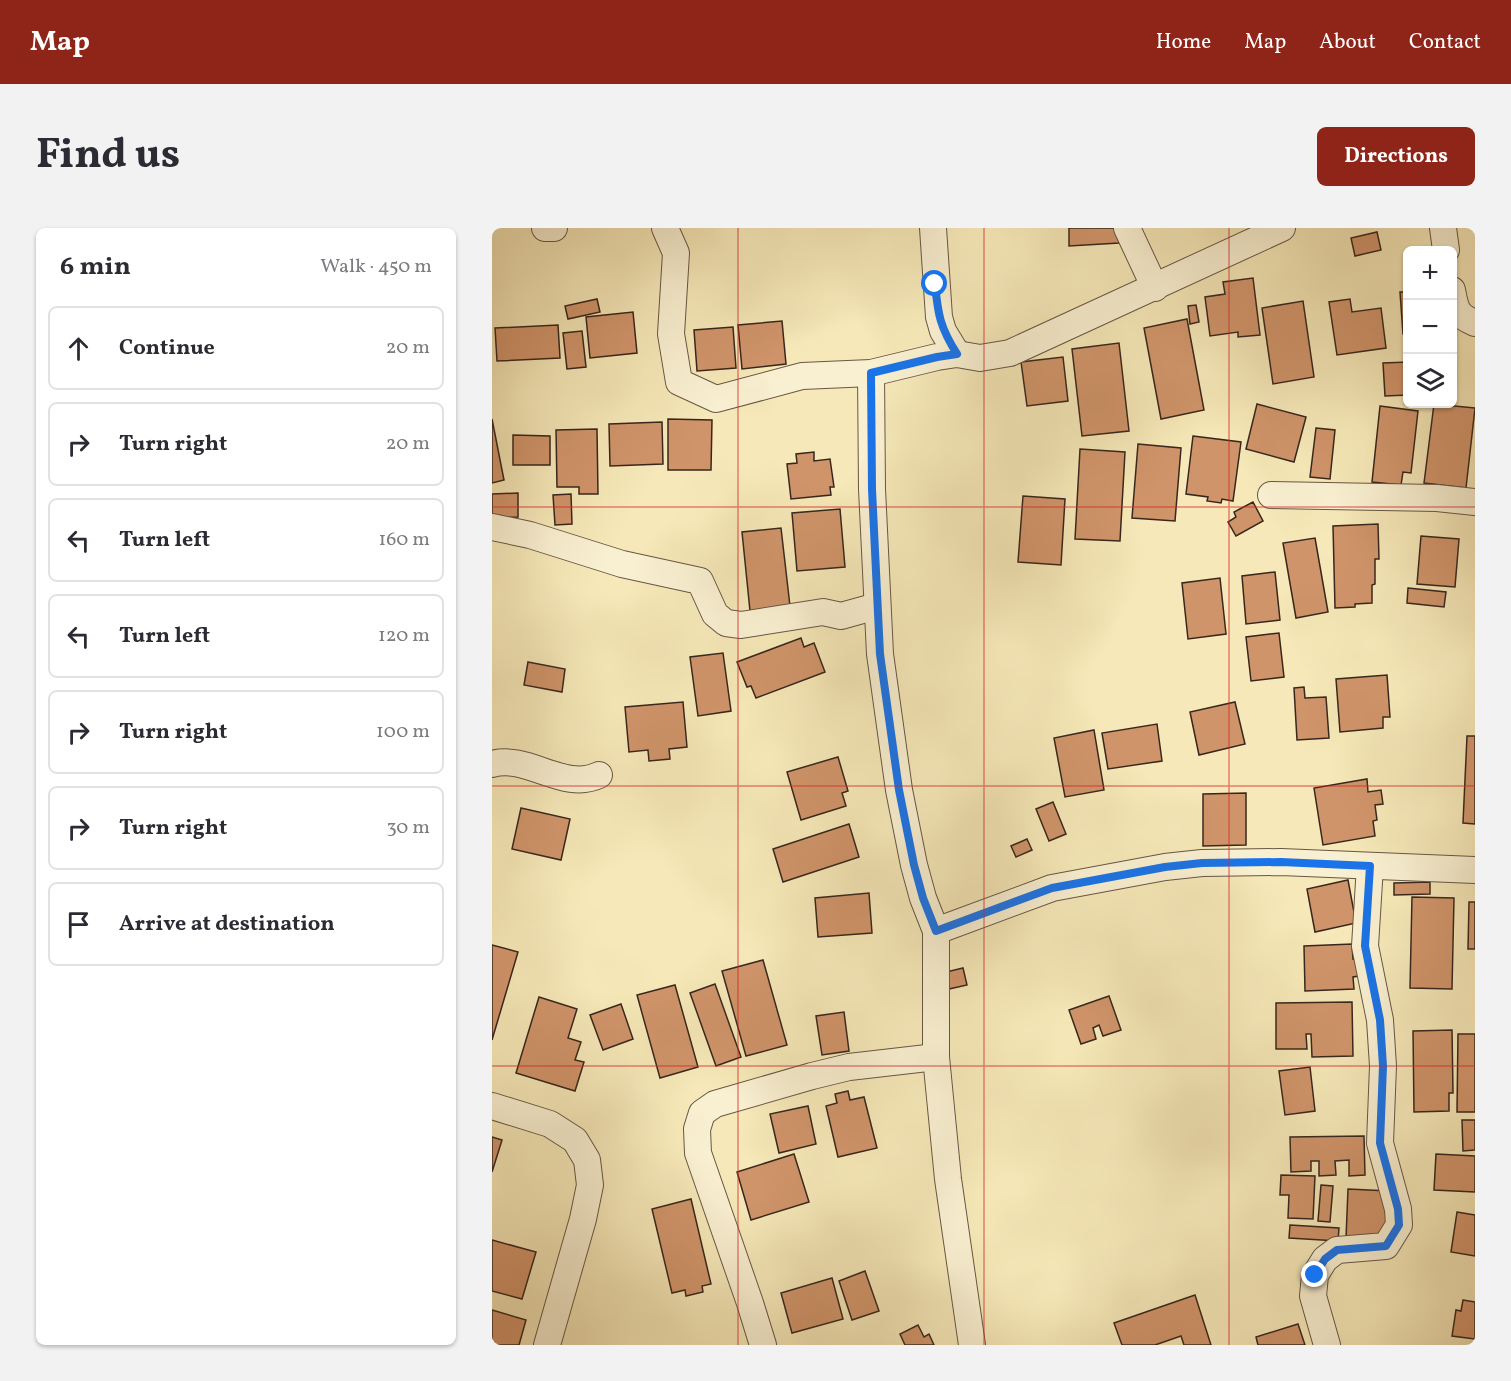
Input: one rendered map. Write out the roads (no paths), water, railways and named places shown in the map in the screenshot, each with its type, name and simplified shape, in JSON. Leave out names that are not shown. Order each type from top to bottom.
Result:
[{"type":"street","points":[[544,228],[554,228]]},
{"type":"street","points":[[665,228],[676,253],[671,334],[679,382],[716,399],[802,376],[871,373],[957,354],[980,358],[1010,353],[1282,228]]},
{"type":"street","points":[[933,228],[939,317],[943,331],[957,354]]},
{"type":"street","points":[[1127,228],[1155,288]]},
{"type":"street","points":[[1443,228],[1445,246]]},
{"type":"street","points":[[1454,300],[1455,308],[1461,317],[1475,323]]},
{"type":"street","points":[[871,373],[872,489],[880,654],[899,790],[914,865],[923,898],[936,931],[936,1057],[948,1179],[972,1345]]},
{"type":"street","points":[[1271,495],[1437,498],[1475,502]]},
{"type":"street","points":[[492,526],[530,535],[622,564],[700,581],[715,614],[726,623],[741,625],[824,612],[841,616],[878,606]]},
{"type":"street","points":[[492,764],[506,761],[577,780],[587,781],[599,775]]},
{"type":"street","points":[[936,931],[1052,888],[1165,867],[1213,863],[1475,870]]},
{"type":"street","points":[[1328,1345],[1313,1296],[1315,1275],[1325,1259],[1337,1250],[1386,1246],[1399,1225],[1398,1209],[1380,1143],[1383,1066],[1380,1020],[1365,946],[1370,866]]},
{"type":"street","points":[[763,1345],[698,1153],[697,1129],[702,1113],[715,1104],[849,1067],[936,1057]]},
{"type":"street","points":[[492,1106],[550,1124],[575,1140],[587,1161],[590,1185],[583,1219],[547,1345]]}]
